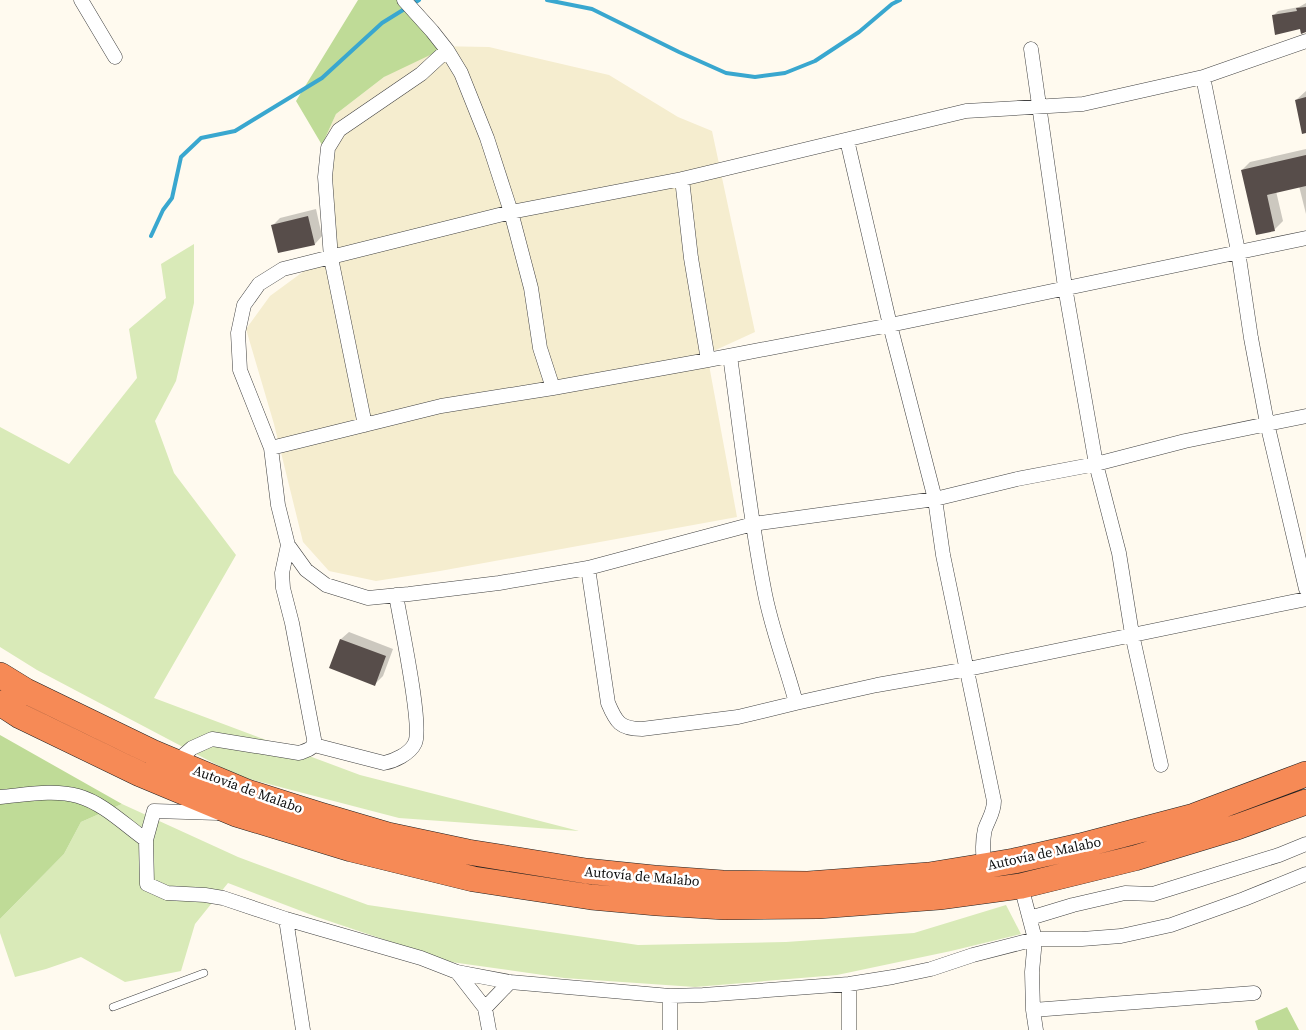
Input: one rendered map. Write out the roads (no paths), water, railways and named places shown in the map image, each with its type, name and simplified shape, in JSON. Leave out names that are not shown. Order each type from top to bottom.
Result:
[{"type":"highway","name":"Autovía de Malabo","points":[[0,675],[35,695],[152,752],[247,792],[388,835],[468,852],[586,871],[723,883],[808,884],[929,875],[1014,861],[1194,816],[1306,774]]},
{"type":"highway","name":"Autovía de Malabo","points":[[0,704],[20,716],[140,774],[236,814],[351,849],[473,879],[600,898],[725,907],[818,906],[939,897],[1021,886],[1135,858],[1237,827],[1306,802]]},
{"type":"street","points":[[82,0],[115,57]]},
{"type":"street","points":[[404,0],[432,30],[447,50],[461,73],[488,138],[531,288],[540,348],[553,388]]},
{"type":"street","points":[[1306,41],[1203,77],[1083,104],[966,111],[682,179],[510,212],[283,269],[259,284],[244,305],[238,333],[240,370],[271,448],[278,505],[288,545],[306,570],[326,585],[368,598],[499,583],[588,568],[752,524],[935,499],[1017,479],[1096,464],[1185,441],[1306,416]]},
{"type":"street","points":[[1031,49],[1065,287],[1096,464],[1119,553],[1132,634],[1161,765]]},
{"type":"street","points":[[365,425],[331,258],[325,177],[328,148],[339,130],[421,74],[447,50]]},
{"type":"street","points":[[1203,77],[1238,251],[1251,338],[1267,423],[1306,589]]},
{"type":"street","points":[[847,140],[890,324],[935,499],[943,555],[994,801],[994,809],[983,840],[984,866]]},
{"type":"street","points":[[682,179],[691,258],[708,360]]},
{"type":"street","points":[[271,448],[442,406],[730,356],[1306,238]]},
{"type":"street","points":[[730,356],[752,524],[769,611],[796,703]]},
{"type":"street","points":[[288,545],[282,573],[283,588],[292,623],[314,745]]},
{"type":"street","points":[[588,568],[608,703],[614,716],[622,725],[630,729],[728,719],[877,685],[968,669],[1306,599]]},
{"type":"street","points":[[314,745],[384,763],[399,758],[415,743],[417,729],[411,682],[396,595]]},
{"type":"street","points":[[176,762],[192,748],[212,739],[299,752],[314,745]]},
{"type":"street","points":[[0,798],[64,793],[79,796],[96,804],[146,840]]},
{"type":"street","points":[[236,814],[154,811],[146,840],[147,884],[167,893],[223,898],[286,919],[421,958],[457,972],[510,982],[670,996],[849,984],[932,969],[973,955],[1036,938],[1082,939],[1120,936],[1171,925],[1306,874]]},
{"type":"street","points":[[1030,918],[1073,905],[1125,893],[1153,894],[1279,855],[1306,844]]},
{"type":"street","points":[[1021,886],[1036,938],[1032,972],[1033,1010],[1036,1030]]},
{"type":"street","points":[[286,919],[303,1030]]},
{"type":"street","points":[[457,972],[485,1008],[489,1030]]},
{"type":"street","points":[[485,1008],[510,982]]},
{"type":"street","points":[[849,984],[849,1030]]},
{"type":"street","points":[[1033,1010],[1254,993]]},
{"type":"street","points":[[670,996],[670,1030]]},
{"type":"lane","points":[[113,1007],[204,973]]},
{"type":"waterway","points":[[151,236],[163,210],[172,198],[181,157],[201,138],[235,131],[322,78],[382,23],[419,0]]},
{"type":"waterway","points":[[547,0],[592,9],[726,73],[755,77],[785,73],[815,61],[859,32],[892,4],[900,0]]}]
